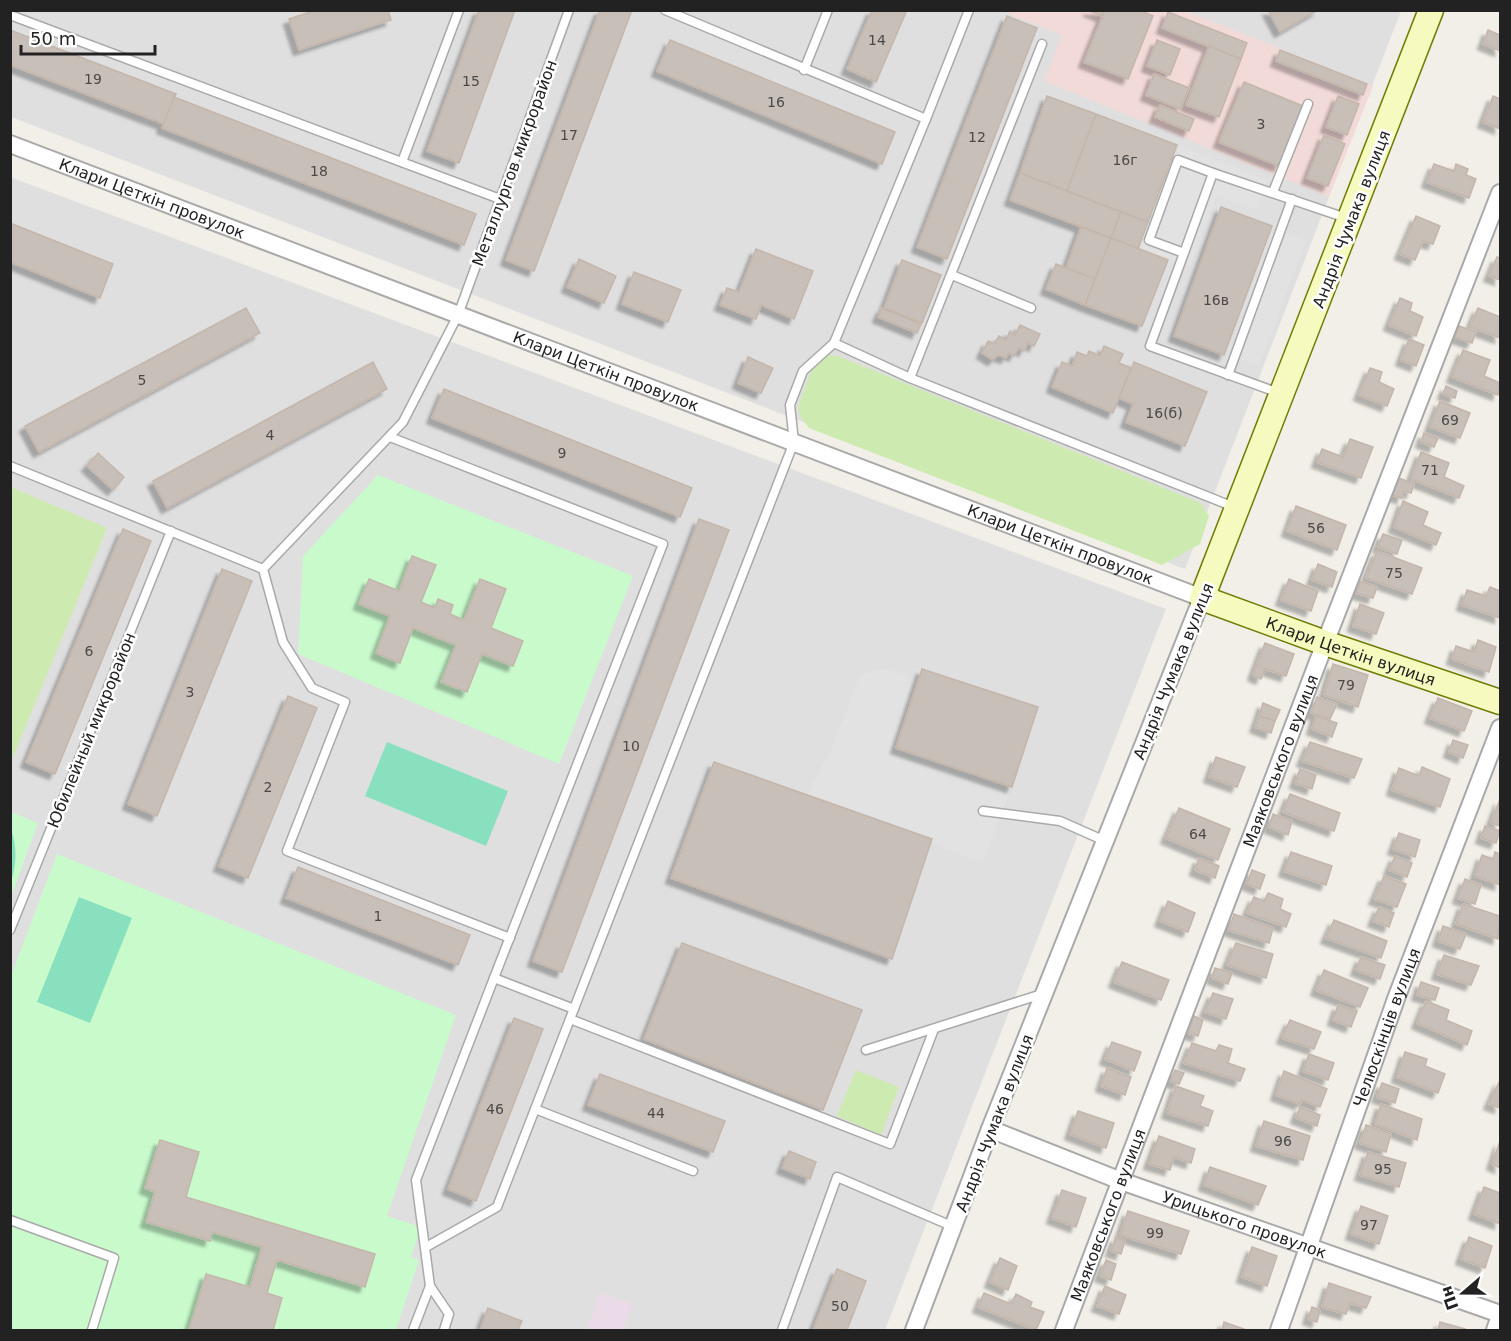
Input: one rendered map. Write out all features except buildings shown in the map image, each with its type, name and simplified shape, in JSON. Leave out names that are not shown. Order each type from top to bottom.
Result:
[{"type":"street","name":"Андрія Чумака вулиця","points":[[914,1330],[990,1129],[1202,598],[1431,10]]},
{"type":"street","name":"Клари Цеткін провулок","points":[[10,144],[1202,598]]},
{"type":"street","name":"Маяковського вулиця","points":[[1064,1330],[1325,644],[1500,193]]},
{"type":"street","name":"Клари Цеткін вулиця","points":[[1202,598],[1325,644],[1500,702]]},
{"type":"street","name":"Челюскінців вулиця","points":[[1279,1330],[1397,996],[1500,729]]},
{"type":"street","name":"Урицького провулок","points":[[990,1129],[1121,1181],[1308,1245],[1500,1315]]},
{"type":"street","points":[[1495,1330],[1500,1315]]},
{"type":"lane","points":[[402,162],[459,10]]},
{"type":"lane","name":"Металлургов микрорайон","points":[[263,569],[403,422],[458,315],[569,10]]},
{"type":"lane","points":[[665,10],[926,119]]},
{"type":"lane","points":[[804,70],[828,10]]},
{"type":"lane","points":[[426,1247],[497,1207],[794,442],[790,405],[803,371],[834,343],[969,10]]},
{"type":"lane","points":[[10,15],[500,199]]},
{"type":"lane","points":[[910,378],[1042,44]]},
{"type":"lane","points":[[1273,192],[1308,105]]},
{"type":"lane","points":[[1184,253],[1149,240],[1178,160],[1351,219]]},
{"type":"lane","points":[[1213,173],[1150,346],[1282,394]]},
{"type":"lane","points":[[1228,375],[1292,199]]},
{"type":"lane","points":[[952,275],[1031,308]]},
{"type":"lane","points":[[834,343],[910,378],[1237,508]]},
{"type":"lane","points":[[390,437],[663,544],[416,1180],[430,1286],[413,1330]]},
{"type":"lane","points":[[10,466],[263,569],[283,642],[288,651],[312,688],[345,702],[287,851],[510,938]]},
{"type":"lane","name":"Юбилейный микрорайон","points":[[10,930],[171,531]]},
{"type":"lane","points":[[983,811],[1060,821],[1106,841]]},
{"type":"lane","points":[[494,978],[574,1009]]},
{"type":"lane","points":[[866,1050],[1046,993]]},
{"type":"lane","points":[[570,1019],[890,1144],[934,1029]]},
{"type":"lane","points":[[535,1109],[693,1171]]},
{"type":"lane","points":[[782,1330],[837,1178],[954,1227]]},
{"type":"lane","points":[[10,1220],[114,1258],[92,1330]]},
{"type":"lane","points":[[430,1286],[449,1314],[444,1330]]},
{"type":"shaded area","points":[[10,11],[1401,11],[1185,569],[11,117]]},
{"type":"shaded area","points":[[1002,11],[1187,11],[1373,86],[1329,197],[1044,81],[1062,35]]},
{"type":"shaded area","points":[[1179,146],[1268,180],[1256,210],[1217,196],[1190,266],[1140,247]]},
{"type":"shaded area","points":[[10,177],[1166,609],[885,1330],[11,1330]]},
{"type":"shaded area","points":[[1276,229],[1306,241],[1259,366],[1229,355]]},
{"type":"shaded area","points":[[882,668],[919,679],[896,748],[1012,787],[982,863],[807,795],[833,746],[860,675]]},
{"type":"shaded area","points":[[600,1293],[632,1304],[623,1330],[587,1330]]},
{"type":"green space","points":[[826,355],[838,356],[1201,503],[1209,516],[1200,544],[1162,565],[809,428],[800,416],[798,407],[813,366]]},
{"type":"green space","points":[[378,475],[633,576],[559,764],[298,654],[303,556]]},
{"type":"green space","points":[[11,487],[107,528],[11,762]]},
{"type":"green space","points":[[387,742],[508,791],[486,846],[365,796]]},
{"type":"green space","points":[[11,812],[38,823],[11,897]]},
{"type":"green space","points":[[11,829],[16,855],[11,881]]},
{"type":"green space","points":[[57,854],[456,1015],[387,1216],[421,1227],[411,1257],[419,1260],[396,1330],[11,1330],[10,979]]},
{"type":"green space","points":[[79,897],[132,918],[90,1023],[37,1002]]},
{"type":"green space","points":[[856,1070],[899,1087],[881,1135],[837,1116]]}]
